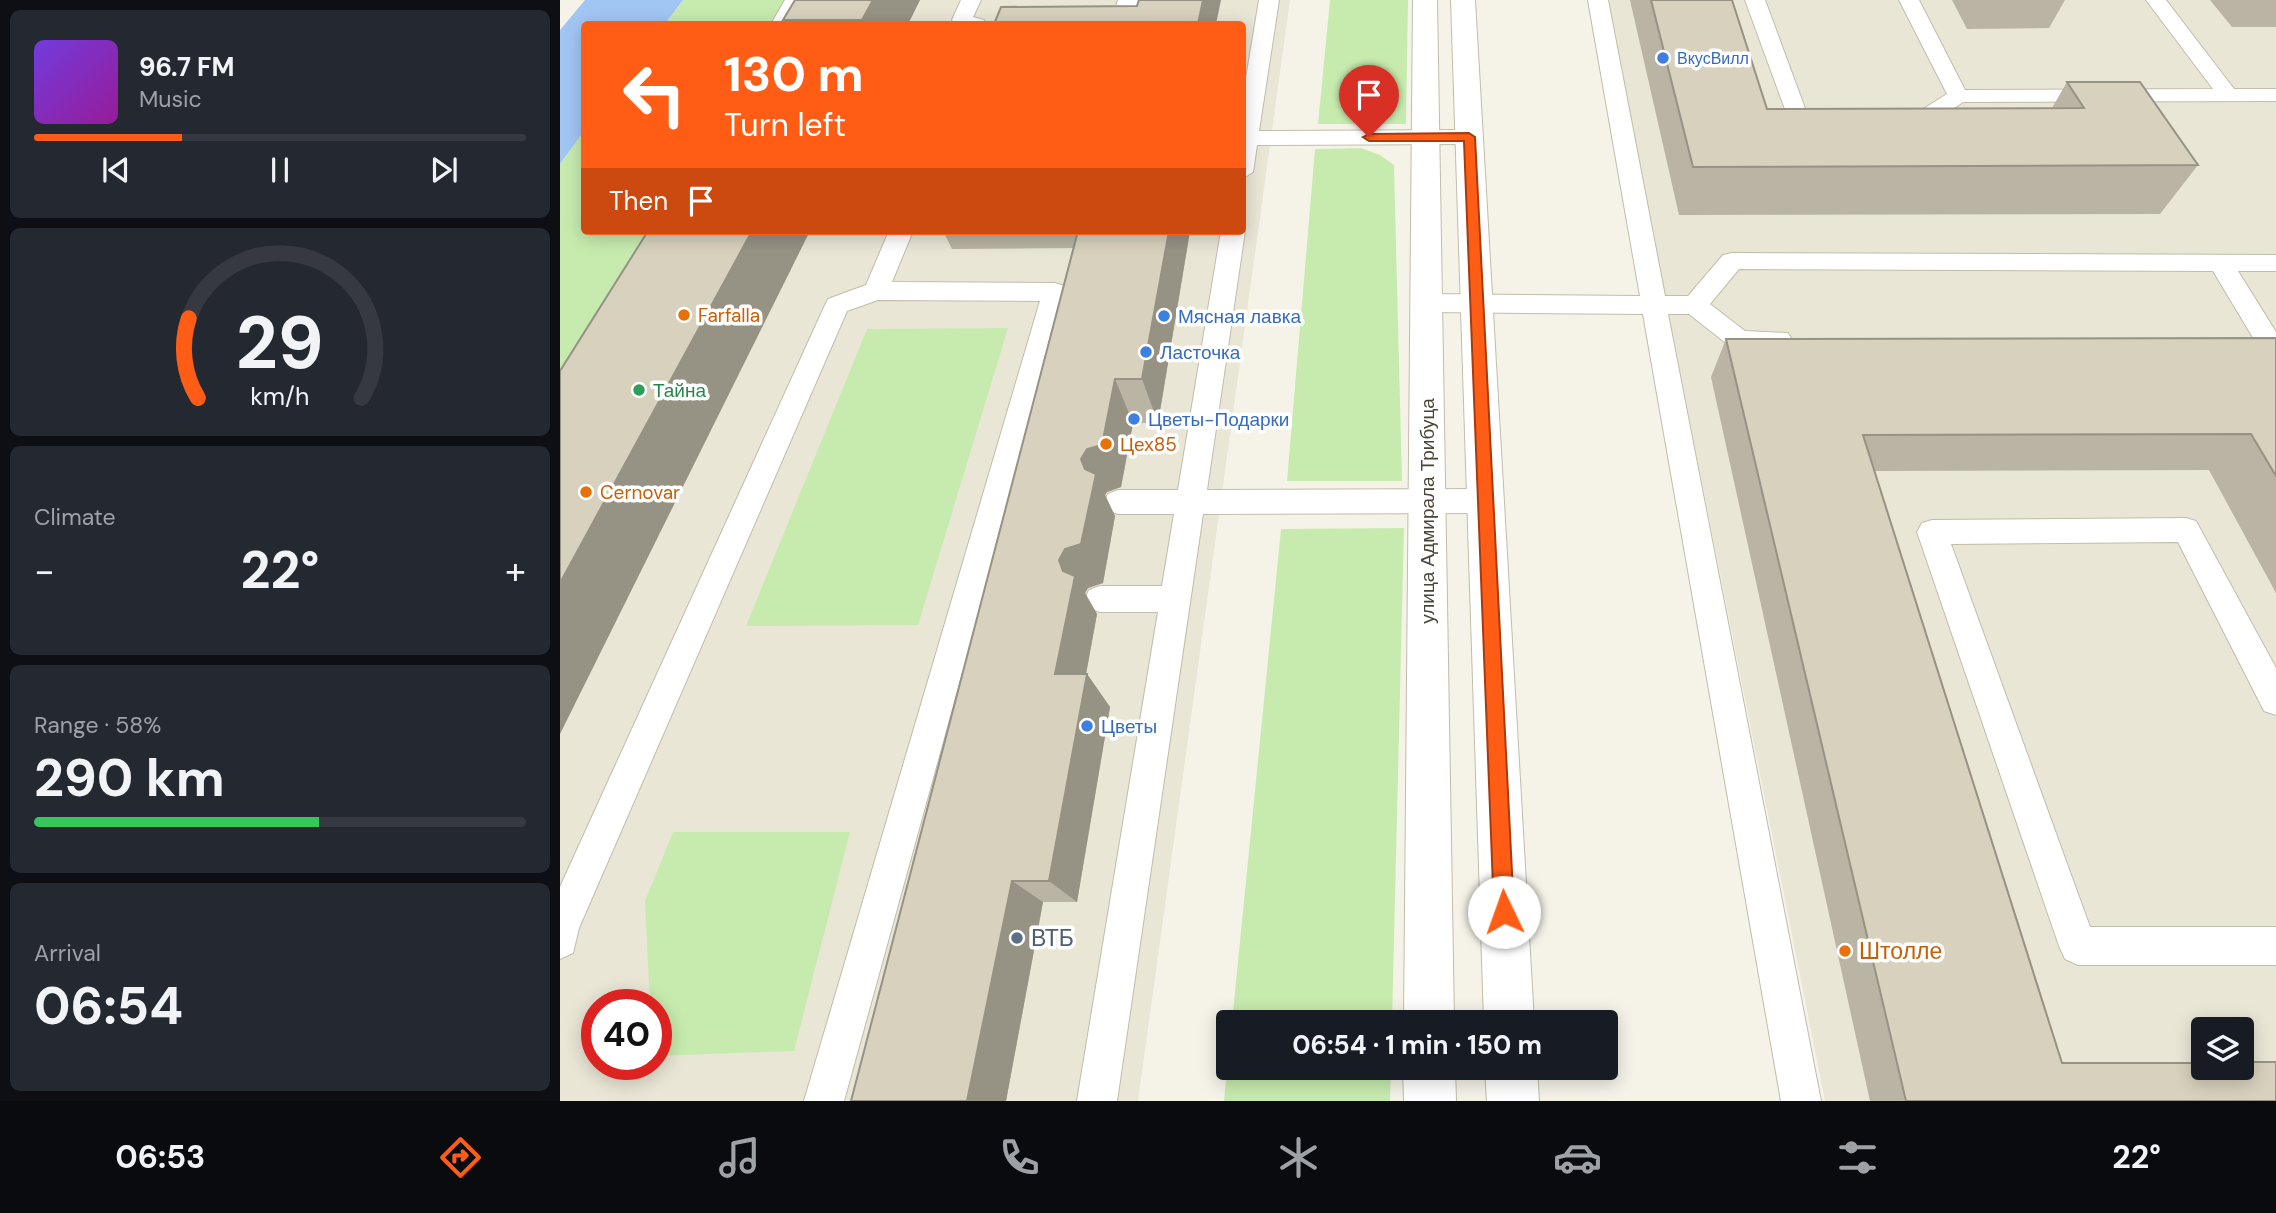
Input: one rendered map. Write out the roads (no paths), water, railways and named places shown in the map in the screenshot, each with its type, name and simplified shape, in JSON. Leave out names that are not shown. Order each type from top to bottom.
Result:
[{"type":"street","name":"улица Адмирала Трибуца","points":[[1425,0],[1429,1010]]},
{"type":"street","points":[[1463,0],[1508,1010]]},
{"type":"street","points":[[1429,1080],[1430,1101]]},
{"type":"street","points":[[1512,1080],[1513,1101]]},
{"type":"lane","points":[[782,21],[795,0]]},
{"type":"lane","points":[[966,21],[962,20],[971,0]]},
{"type":"lane","points":[[1122,21],[1128,0]]},
{"type":"lane","points":[[1246,132],[1269,0]]},
{"type":"lane","points":[[1598,0],[1801,1101]]},
{"type":"lane","points":[[1755,0],[1797,118],[1849,118]]},
{"type":"lane","points":[[1909,0],[1958,96]]},
{"type":"lane","points":[[2156,0],[2228,95]]},
{"type":"lane","points":[[1887,118],[1925,118],[1958,96],[2276,95]]},
{"type":"lane","points":[[1246,138],[1369,137],[1425,151],[1469,137]]},
{"type":"lane","points":[[876,291],[899,235]]},
{"type":"lane","points":[[1097,1101],[1232,235]]},
{"type":"lane","points":[[1695,305],[1732,261],[2276,262]]},
{"type":"lane","points":[[2220,262],[2272,339]]},
{"type":"lane","points":[[560,940],[561,927],[837,305],[876,291],[1055,292],[824,1101]]},
{"type":"lane","points":[[1426,303],[1695,305],[1740,340],[1810,340]]},
{"type":"lane","points":[[2239,339],[2272,339]]},
{"type":"lane","points":[[1118,502],[1486,501]]},
{"type":"lane","points":[[2276,700],[2186,530],[1932,532],[2078,946],[2276,946]]},
{"type":"lane","points":[[1100,599],[1175,599]]},
{"type":"water","points":[[585,0],[683,0],[667,21],[581,21],[581,135],[560,164],[560,30]]},
{"type":"place","name":"ВкусВилл","points":[[1663,58]]},
{"type":"place","name":"Farfalla","points":[[684,315]]},
{"type":"place","name":"Мясная лавка","points":[[1164,316]]},
{"type":"place","name":"Ласточка","points":[[1146,352]]},
{"type":"place","name":"Тайна","points":[[639,390]]},
{"type":"place","name":"Цветы-Подарки","points":[[1134,419]]},
{"type":"place","name":"Цех85","points":[[1106,444]]},
{"type":"place","name":"Cernovar","points":[[586,492]]},
{"type":"place","name":"Цветы","points":[[1087,726]]},
{"type":"place","name":"ВТБ","points":[[1017,938]]},
{"type":"place","name":"Штолле","points":[[1845,951]]}]
